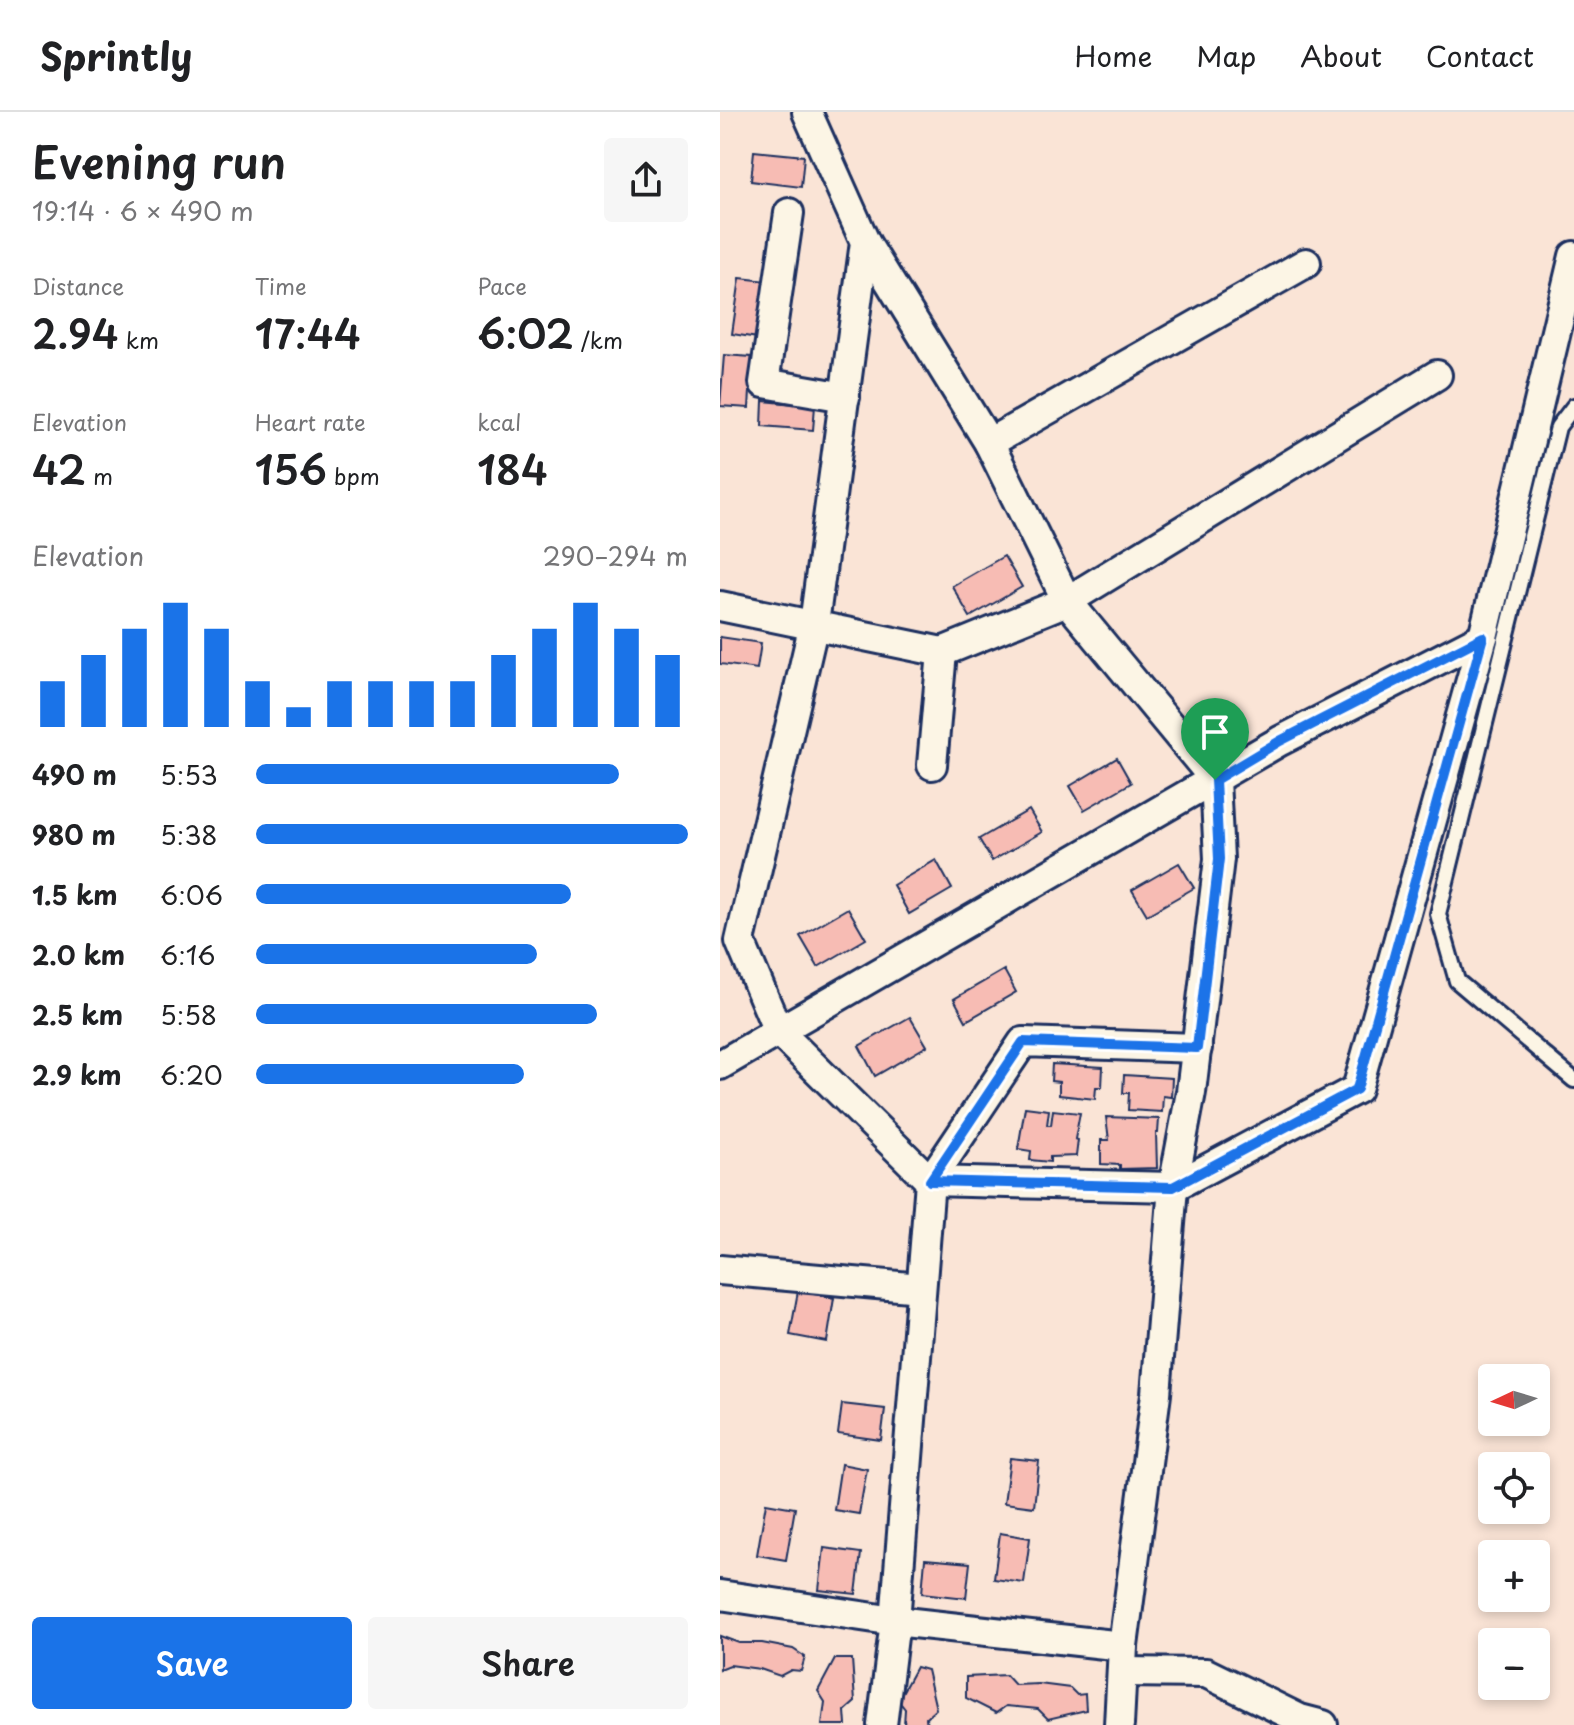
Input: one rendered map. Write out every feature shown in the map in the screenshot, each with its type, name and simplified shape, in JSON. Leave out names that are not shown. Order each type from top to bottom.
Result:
[{"type":"street","points":[[807,112],[865,242],[989,443],[1067,601],[1215,780],[1219,859],[1197,1048],[1173,1187],[1156,1394],[1123,1659],[1119,1725]]},
{"type":"street","points":[[789,213],[764,383],[845,397]]},
{"type":"street","points":[[865,242],[814,624],[740,941],[778,1031],[930,1181],[1173,1187],[1357,1089],[1483,637],[1574,256]]},
{"type":"street","points":[[989,443],[1306,263]]},
{"type":"street","points":[[720,606],[942,652],[1067,601],[1437,375]]},
{"type":"street","points":[[720,1065],[1280,741],[1483,637]]},
{"type":"street","points":[[932,765],[942,652]]},
{"type":"street","points":[[882,1725],[895,1621],[930,1181],[1023,1042],[1197,1048]]},
{"type":"street","points":[[720,1270],[921,1288]]},
{"type":"street","points":[[720,1595],[1206,1673],[1300,1719],[1323,1725]]},
{"type":"lane","points":[[1574,406],[1558,427],[1438,914],[1457,981],[1574,1080]]},
{"type":"building","points":[[754,151],[804,156],[801,187],[751,181]]},
{"type":"building","points":[[740,278],[766,281],[758,338],[732,334]]},
{"type":"building","points":[[724,355],[752,357],[749,408],[720,406]]},
{"type":"building","points":[[763,401],[815,406],[813,430],[762,426]]},
{"type":"building","points":[[1004,556],[1022,587],[970,617],[952,586]]},
{"type":"building","points":[[720,637],[761,643],[757,669],[720,664]]},
{"type":"building","points":[[1117,758],[1131,783],[1084,810],[1070,786]]},
{"type":"building","points":[[1029,810],[1042,832],[992,861],[979,839]]},
{"type":"building","points":[[936,860],[952,889],[909,914],[893,885]]},
{"type":"building","points":[[1179,863],[1194,888],[1147,915],[1132,890]]},
{"type":"building","points":[[848,908],[866,939],[818,967],[800,936]]},
{"type":"building","points":[[1004,970],[1016,992],[966,1021],[954,999]]},
{"type":"building","points":[[910,1017],[927,1046],[875,1076],[859,1046]]},
{"type":"building","points":[[1052,1064],[1103,1067],[1102,1087],[1096,1087],[1095,1099],[1059,1095],[1059,1082],[1051,1081]]},
{"type":"building","points":[[1124,1075],[1172,1078],[1171,1097],[1163,1096],[1162,1112],[1128,1110],[1129,1093],[1123,1093]]},
{"type":"building","points":[[1025,1107],[1049,1110],[1047,1125],[1051,1125],[1053,1110],[1080,1113],[1075,1139],[1078,1140],[1076,1156],[1050,1157],[1050,1162],[1030,1160],[1031,1151],[1018,1149]]},
{"type":"building","points":[[1106,1117],[1159,1119],[1156,1133],[1157,1168],[1120,1169],[1120,1165],[1101,1164],[1101,1140],[1109,1140]]},
{"type":"building","points":[[798,1291],[834,1298],[827,1342],[790,1335]]},
{"type":"building","points":[[842,1404],[885,1409],[881,1440],[838,1434]]},
{"type":"building","points":[[1010,1458],[1039,1461],[1034,1507],[1004,1503]]},
{"type":"building","points":[[841,1464],[867,1469],[859,1514],[834,1510]]},
{"type":"building","points":[[766,1503],[795,1508],[786,1560],[757,1555]]},
{"type":"building","points":[[1000,1533],[1030,1538],[1024,1583],[994,1579]]},
{"type":"building","points":[[824,1548],[861,1553],[856,1594],[819,1590]]},
{"type":"building","points":[[925,1559],[970,1563],[966,1598],[922,1593]]},
{"type":"building","points":[[720,1636],[739,1643],[762,1643],[793,1649],[805,1657],[801,1671],[791,1670],[780,1676],[760,1669],[730,1665],[720,1669]]},
{"type":"building","points":[[835,1659],[852,1659],[855,1702],[845,1711],[846,1725],[822,1725],[825,1702],[818,1691]]},
{"type":"building","points":[[916,1667],[927,1670],[936,1709],[926,1718],[927,1725],[904,1725],[905,1709],[898,1700]]},
{"type":"building","points":[[1006,1675],[1015,1685],[1039,1684],[1070,1688],[1077,1695],[1085,1694],[1086,1710],[1048,1719],[1038,1709],[1006,1706],[996,1713],[966,1698],[966,1677]]},
{"type":"route","points":[[1483,637],[1357,1089],[1173,1187],[930,1181],[1023,1042],[1197,1048],[1219,859],[1215,780],[1280,741],[1483,637]]}]
